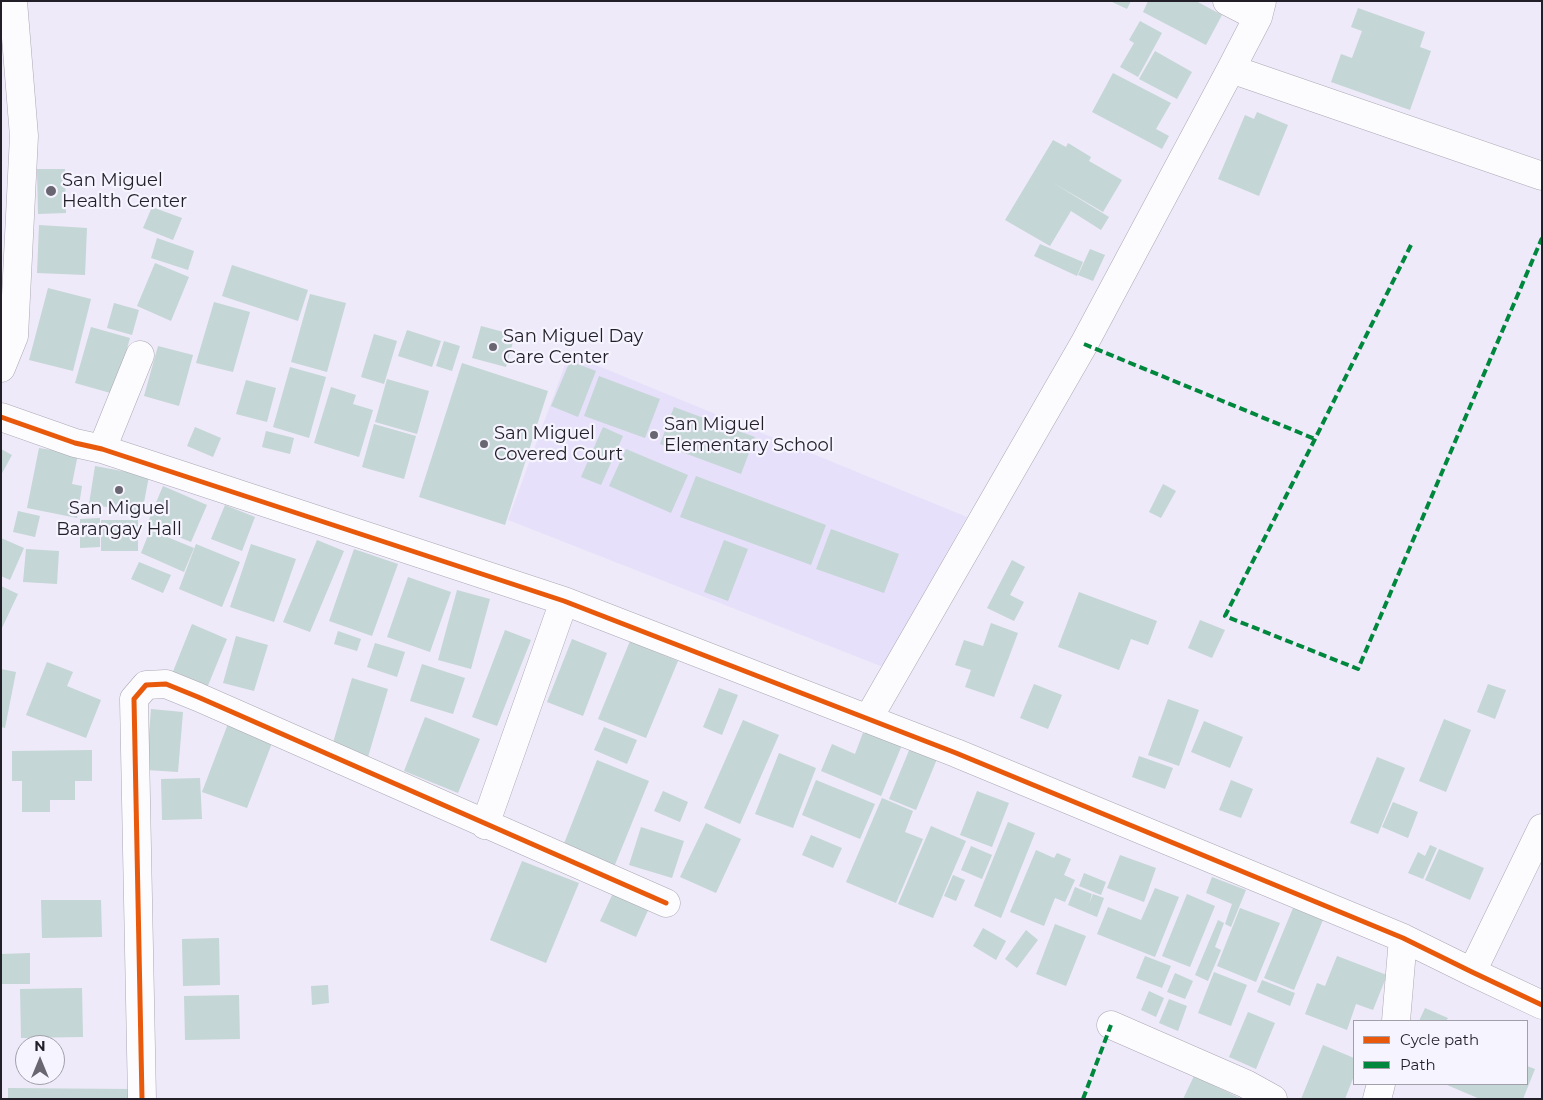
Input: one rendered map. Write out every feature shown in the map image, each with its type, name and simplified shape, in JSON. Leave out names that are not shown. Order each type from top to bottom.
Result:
[{"type":"street","points":[[1,368],[14,336],[24,136],[13,1]]},
{"type":"street","points":[[868,719],[1084,344],[1231,69],[1260,9],[1227,1]]},
{"type":"street","points":[[1231,69],[1542,176]]},
{"type":"street","points":[[102,449],[140,355]]},
{"type":"street","points":[[1,418],[75,443],[102,449],[564,601],[956,753],[1403,938],[1542,1005]]},
{"type":"street","points":[[486,825],[564,601]]},
{"type":"street","points":[[142,1099],[134,699],[146,685],[166,684],[198,697],[666,903]]},
{"type":"street","points":[[1472,972],[1542,828]]},
{"type":"street","points":[[1396,1020],[1403,938]]},
{"type":"street","points":[[1111,1025],[1246,1084],[1273,1099]]},
{"type":"street","points":[[1377,1099],[1381,1085]]},
{"type":"shaded area","name":"San Miguel Elementary School","points":[[569,354],[967,517],[883,667],[508,520]]},
{"type":"building","points":[[1110,1],[1131,1],[1127,9]]},
{"type":"building","points":[[1148,1],[1196,1],[1222,15],[1206,45],[1143,12]]},
{"type":"building","points":[[1358,8],[1425,32],[1420,47],[1431,51],[1410,110],[1331,82],[1341,54],[1352,58],[1362,31],[1351,27]]},
{"type":"building","points":[[1140,21],[1162,33],[1138,77],[1120,67],[1134,43],[1129,40]]},
{"type":"building","points":[[1155,51],[1192,72],[1177,99],[1139,79]]},
{"type":"building","points":[[1113,73],[1171,103],[1156,129],[1169,136],[1162,149],[1092,112]]},
{"type":"building","points":[[1257,112],[1288,125],[1259,196],[1218,179],[1245,115],[1254,119]]},
{"type":"building","points":[[1053,140],[1066,147],[1068,143],[1091,157],[1089,161],[1122,180],[1103,212],[1050,181],[1109,217],[1101,230],[1071,211],[1050,246],[1005,220]]},
{"type":"building","name":"San Miguel Health Center","points":[[37,169],[65,169],[66,213],[38,214]]},
{"type":"building","points":[[152,207],[182,218],[173,240],[143,228]]},
{"type":"building","points":[[39,225],[87,228],[85,275],[37,273]]},
{"type":"building","points":[[157,238],[194,251],[188,270],[151,258]]},
{"type":"building","points":[[1040,244],[1083,262],[1077,276],[1034,256]]},
{"type":"building","points":[[1090,249],[1105,255],[1093,281],[1078,275]]},
{"type":"building","points":[[155,263],[189,277],[171,321],[137,306]]},
{"type":"building","points":[[232,265],[308,290],[298,321],[222,296]]},
{"type":"building","points":[[48,288],[91,299],[73,371],[29,360]]},
{"type":"building","points":[[310,294],[346,303],[327,372],[291,362]]},
{"type":"building","points":[[214,302],[250,312],[233,372],[196,363]]},
{"type":"building","points":[[114,303],[139,310],[132,335],[107,328]]},
{"type":"building","name":"San Miguel Day Care Center","points":[[481,326],[515,335],[506,367],[472,358]]},
{"type":"building","points":[[91,327],[130,338],[114,394],[75,383]]},
{"type":"building","points":[[407,330],[441,341],[432,367],[398,356]]},
{"type":"building","points":[[374,334],[397,341],[384,384],[361,377]]},
{"type":"building","points":[[444,341],[460,346],[452,371],[436,366]]},
{"type":"building","points":[[158,346],[193,355],[179,406],[144,396]]},
{"type":"building","points":[[570,361],[596,371],[578,417],[551,406]]},
{"type":"building","name":"San Miguel Covered Court","points":[[462,363],[548,391],[505,525],[419,497]]},
{"type":"building","points":[[290,367],[326,377],[309,438],[273,427]]},
{"type":"building","points":[[599,376],[660,399],[645,438],[584,416]]},
{"type":"building","points":[[387,379],[429,391],[417,434],[375,422]]},
{"type":"building","points":[[246,380],[276,388],[267,422],[236,414]]},
{"type":"building","points":[[331,387],[356,395],[353,404],[373,410],[359,457],[314,443]]},
{"type":"building","points":[[674,407],[755,437],[741,474],[660,444]]},
{"type":"building","points":[[374,424],[416,436],[404,479],[362,467]]},
{"type":"building","points":[[195,427],[221,438],[213,457],[187,446]]},
{"type":"building","points":[[603,427],[623,436],[601,485],[581,477]]},
{"type":"building","points":[[266,431],[294,438],[290,454],[262,447]]},
{"type":"building","points":[[39,448],[78,454],[72,484],[82,486],[77,518],[27,508]]},
{"type":"building","points":[[1,449],[12,455],[1,475]]},
{"type":"building","points":[[626,449],[688,475],[671,513],[609,486]]},
{"type":"building","name":"San Miguel Barangay Hall","points":[[95,466],[149,476],[142,513],[89,504]]},
{"type":"building","points":[[696,476],[826,525],[811,565],[680,517]]},
{"type":"building","points":[[1163,484],[1176,491],[1161,518],[1149,512]]},
{"type":"building","points":[[163,486],[207,505],[191,542],[147,524]]},
{"type":"building","points":[[225,505],[255,517],[242,551],[211,539]]},
{"type":"building","points":[[18,511],[40,516],[35,537],[13,532]]},
{"type":"building","points":[[100,518],[100,547],[80,548],[80,519]]},
{"type":"building","points":[[101,520],[138,520],[138,551],[101,551]]},
{"type":"building","points":[[831,529],[899,554],[884,593],[816,569]]},
{"type":"building","points":[[150,530],[194,548],[184,572],[141,553]]},
{"type":"building","points":[[1,538],[24,548],[10,580],[1,576]]},
{"type":"building","points":[[317,540],[344,551],[310,632],[283,622]]},
{"type":"building","points":[[724,540],[748,549],[728,601],[704,592]]},
{"type":"building","points":[[196,544],[240,562],[222,607],[179,589]]},
{"type":"building","points":[[251,544],[296,559],[274,622],[230,607]]},
{"type":"building","points":[[26,549],[59,551],[57,584],[23,582]]},
{"type":"building","points":[[354,549],[398,564],[372,636],[329,621]]},
{"type":"building","points":[[1012,560],[1025,567],[1010,595],[1024,602],[1014,621],[987,608]]},
{"type":"building","points":[[139,562],[171,575],[163,593],[131,579]]},
{"type":"building","points":[[408,577],[451,592],[430,652],[387,637]]},
{"type":"building","points":[[1,586],[18,594],[1,630]]},
{"type":"building","points":[[457,590],[490,599],[471,669],[438,660]]},
{"type":"building","points":[[1079,592],[1157,621],[1148,645],[1131,639],[1119,670],[1058,647]]},
{"type":"building","points":[[1200,620],[1225,630],[1212,658],[1188,648]]},
{"type":"building","points":[[991,623],[1018,633],[994,697],[965,687],[971,670],[955,665],[964,640],[983,646]]},
{"type":"building","points":[[192,624],[227,639],[207,688],[172,674]]},
{"type":"building","points":[[505,630],[531,640],[497,726],[472,717]]},
{"type":"building","points":[[338,631],[361,639],[357,651],[334,644]]},
{"type":"building","points":[[236,636],[268,645],[254,691],[223,683]]},
{"type":"building","points":[[572,639],[607,653],[583,716],[547,702]]},
{"type":"building","points":[[630,641],[678,661],[646,738],[598,719]]},
{"type":"building","points":[[375,643],[405,652],[397,677],[367,667]]},
{"type":"building","points":[[47,662],[73,672],[67,686],[101,700],[86,738],[26,715]]},
{"type":"building","points":[[422,664],[465,678],[453,714],[410,701]]},
{"type":"building","points":[[1,669],[16,672],[5,728],[1,727]]},
{"type":"building","points":[[352,678],[388,689],[368,757],[332,746]]},
{"type":"building","points":[[1034,684],[1062,695],[1048,729],[1020,718]]},
{"type":"building","points":[[1488,684],[1506,690],[1495,719],[1477,712]]},
{"type":"building","points":[[719,688],[738,695],[722,735],[703,727]]},
{"type":"building","points":[[1168,699],[1199,710],[1179,766],[1148,755]]},
{"type":"building","points":[[151,709],[183,712],[178,772],[146,770]]},
{"type":"building","points":[[425,717],[480,739],[458,793],[404,771]]},
{"type":"building","points":[[1444,719],[1471,730],[1446,792],[1419,781]]},
{"type":"building","points":[[743,720],[779,735],[740,824],[704,808]]},
{"type":"building","points":[[229,721],[274,738],[247,808],[202,792]]},
{"type":"building","points":[[1204,721],[1243,737],[1230,768],[1191,752]]},
{"type":"building","points":[[604,727],[637,740],[627,764],[594,750]]},
{"type":"building","points":[[864,730],[902,745],[881,796],[821,771],[832,744],[855,754]]},
{"type":"building","points":[[910,748],[937,759],[916,810],[889,799]]},
{"type":"building","points":[[92,750],[92,781],[75,781],[75,800],[50,800],[50,812],[22,812],[22,781],[12,781],[12,751]]},
{"type":"building","points":[[779,753],[816,768],[793,828],[755,814]]},
{"type":"building","points":[[1139,756],[1173,768],[1165,789],[1132,777]]},
{"type":"building","points":[[1377,757],[1405,768],[1378,834],[1350,823]]},
{"type":"building","points":[[597,760],[649,781],[614,867],[563,846]]},
{"type":"building","points":[[200,778],[202,819],[162,820],[161,779]]},
{"type":"building","points":[[816,780],[875,804],[860,839],[802,815]]},
{"type":"building","points":[[1231,780],[1253,789],[1241,818],[1219,810]]},
{"type":"building","points":[[663,791],[688,802],[680,822],[654,811]]},
{"type":"building","points":[[977,791],[1009,803],[992,847],[960,835]]},
{"type":"building","points":[[882,798],[913,811],[905,832],[923,839],[896,903],[846,882]]},
{"type":"building","points":[[1393,802],[1418,812],[1408,838],[1382,827]]},
{"type":"building","points":[[1008,822],[1035,833],[1001,918],[974,906]]},
{"type":"building","points":[[706,823],[741,839],[716,893],[680,877]]},
{"type":"building","points":[[931,826],[966,841],[933,918],[898,904]]},
{"type":"building","points":[[641,827],[684,841],[672,878],[629,865]]},
{"type":"building","points":[[811,835],[842,848],[833,868],[802,855]]},
{"type":"building","points":[[1430,845],[1437,848],[1423,879],[1408,873],[1418,852],[1425,856]]},
{"type":"building","points":[[971,846],[992,855],[982,879],[961,870]]},
{"type":"building","points":[[1439,849],[1484,868],[1470,900],[1425,880]]},
{"type":"building","points":[[1036,850],[1054,858],[1057,853],[1071,859],[1064,875],[1075,880],[1065,902],[1055,898],[1044,926],[1010,912]]},
{"type":"building","points":[[1120,855],[1156,868],[1144,902],[1107,888]]},
{"type":"building","points":[[522,861],[579,883],[546,963],[490,940]]},
{"type":"building","points":[[1084,873],[1106,882],[1101,895],[1079,886]]},
{"type":"building","points":[[953,875],[965,880],[956,901],[944,896]]},
{"type":"building","points":[[1212,877],[1246,890],[1231,927],[1225,924],[1232,904],[1206,893]]},
{"type":"building","points":[[1075,887],[1092,894],[1089,904],[1093,894],[1104,898],[1097,917],[1068,905]]},
{"type":"building","points":[[1155,888],[1179,897],[1155,957],[1097,934],[1108,907],[1141,920]]},
{"type":"building","points":[[614,891],[650,906],[636,937],[600,921]]},
{"type":"building","points":[[1187,894],[1215,906],[1190,967],[1162,956]]},
{"type":"building","points":[[41,900],[101,900],[102,937],[42,938]]},
{"type":"building","points":[[1240,908],[1280,923],[1256,982],[1217,966]]},
{"type":"building","points":[[1293,908],[1323,920],[1294,990],[1264,978]]},
{"type":"building","points":[[1218,920],[1224,923],[1215,947],[1221,950],[1208,981],[1195,975]]},
{"type":"building","points":[[1055,924],[1086,936],[1066,986],[1036,974]]},
{"type":"building","points":[[983,928],[1006,941],[996,960],[973,946]]},
{"type":"building","points":[[1026,930],[1038,940],[1017,968],[1005,959]]},
{"type":"building","points":[[219,938],[220,985],[183,986],[182,939]]},
{"type":"building","points":[[30,953],[30,984],[1,984],[1,954]]},
{"type":"building","points":[[1145,956],[1171,966],[1162,988],[1136,978]]},
{"type":"building","points":[[1337,956],[1387,975],[1373,1010],[1356,1004],[1347,1030],[1305,1014],[1317,983],[1325,986]]},
{"type":"building","points":[[1214,972],[1247,985],[1231,1026],[1198,1013]]},
{"type":"building","points":[[1175,973],[1193,981],[1185,999],[1167,992]]},
{"type":"building","points":[[1262,980],[1295,993],[1290,1006],[1257,992]]},
{"type":"building","points":[[328,985],[329,1003],[312,1005],[311,986]]},
{"type":"building","points":[[82,988],[83,1037],[21,1035],[20,989]]},
{"type":"building","points":[[1149,991],[1164,998],[1156,1017],[1141,1010]]},
{"type":"building","points":[[239,995],[240,1039],[185,1040],[184,996]]},
{"type":"building","points":[[1169,999],[1187,1006],[1178,1031],[1159,1023]]},
{"type":"building","points":[[1425,1008],[1448,1018],[1447,1020],[1419,1020]]},
{"type":"building","points":[[1248,1012],[1275,1023],[1256,1069],[1229,1057]]},
{"type":"building","points":[[1323,1045],[1353,1058],[1353,1079],[1345,1099],[1301,1099]]},
{"type":"building","points":[[1528,1066],[1535,1069],[1523,1099],[1480,1099],[1447,1085],[1528,1085]]},
{"type":"building","points":[[1194,1076],[1242,1099],[1183,1099]]},
{"type":"building","points":[[8,1088],[131,1089],[131,1099],[8,1099]]},
{"type":"marked path","points":[[1411,245],[1225,616],[1358,669],[1542,238]]},
{"type":"marked path","points":[[1084,344],[1315,439]]},
{"type":"marked path","points":[[1083,1099],[1111,1025]]},
{"type":"cycle path","points":[[1,417],[75,443],[102,449],[564,601],[956,753],[1403,938],[1542,1005]]},
{"type":"cycle path","points":[[142,1099],[134,699],[146,685],[166,684],[198,697],[666,903]]},
{"type":"place","name":"San Miguel Health Center","points":[[51,191]]},
{"type":"place","name":"San Miguel Day Care Center","points":[[493,347]]},
{"type":"place","name":"San Miguel Elementary School","points":[[654,435]]},
{"type":"place","name":"San Miguel Covered Court","points":[[484,444]]},
{"type":"place","name":"San Miguel Barangay Hall","points":[[119,490]]}]
